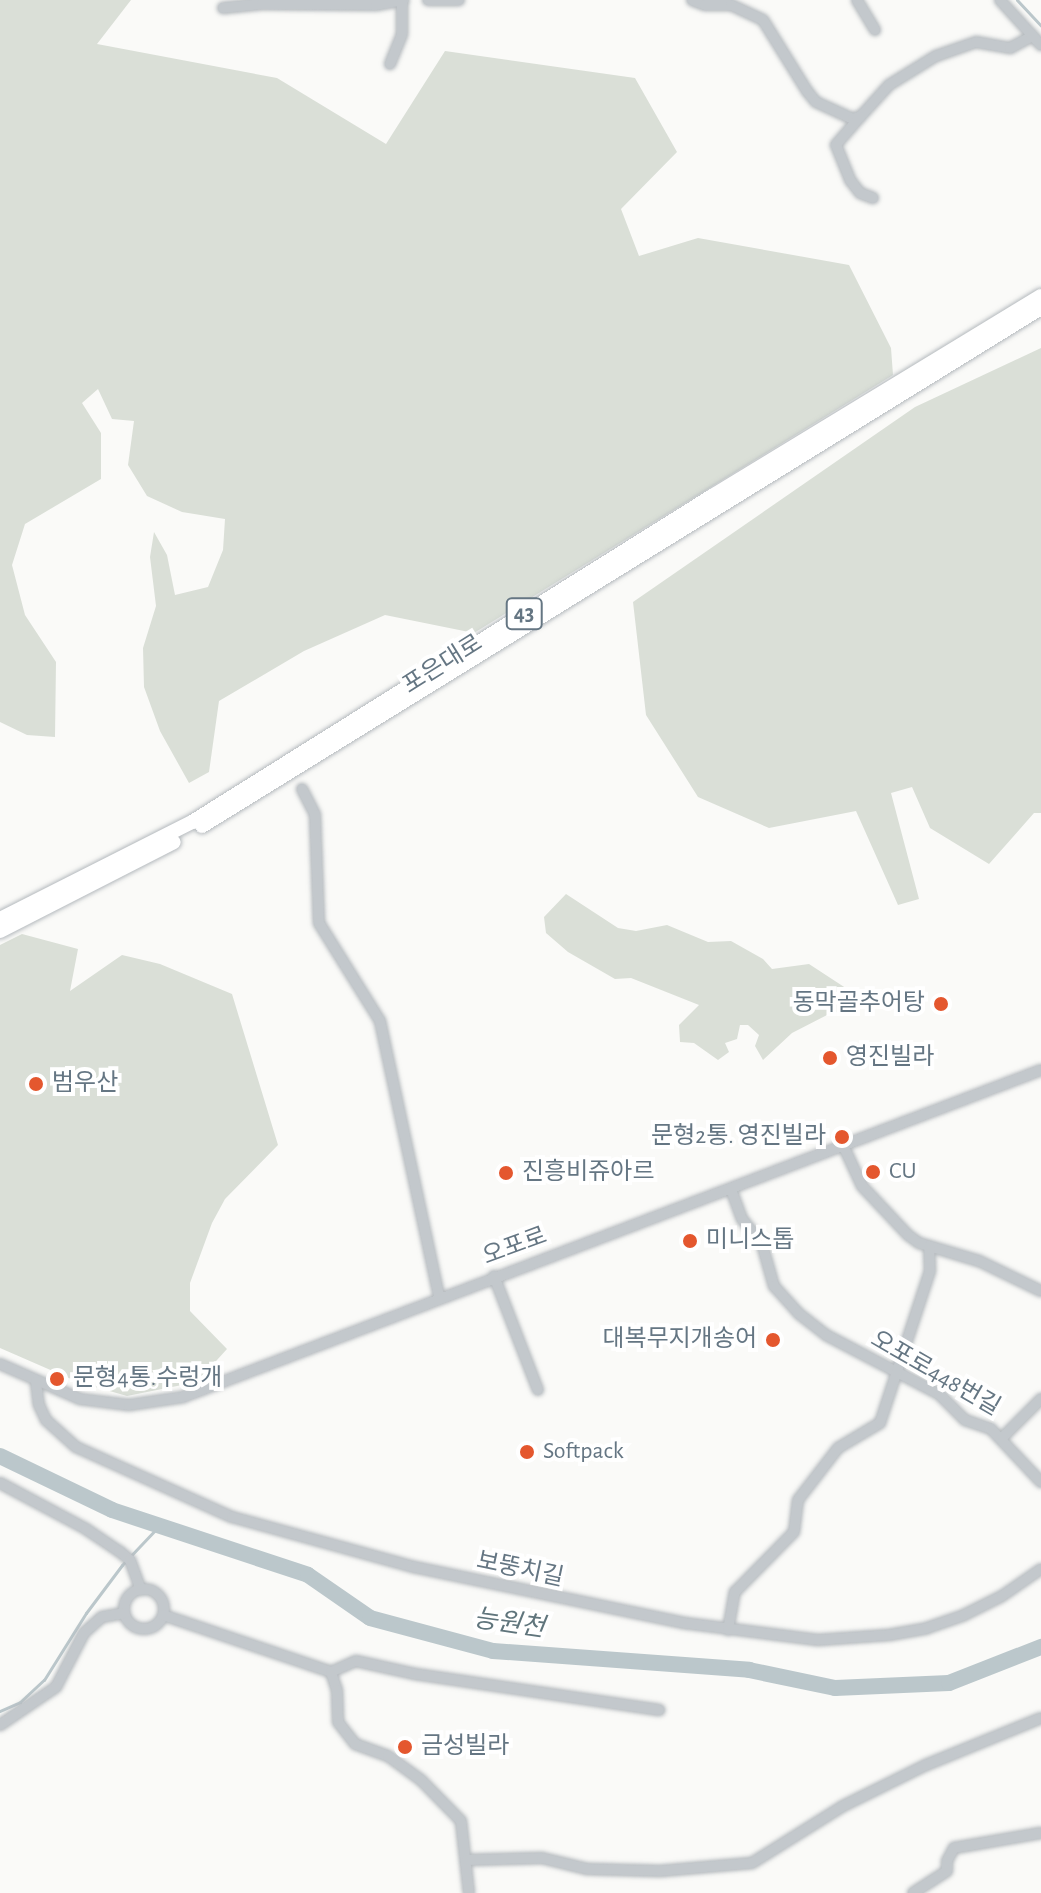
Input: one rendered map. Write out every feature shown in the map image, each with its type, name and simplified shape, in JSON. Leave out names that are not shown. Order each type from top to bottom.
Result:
[{"type":"highway","name":"포은대로","points":[[0,919],[192,822],[712,496],[1041,296]]},
{"type":"highway","name":"포은대로","points":[[0,931],[222,815],[1041,308]]},
{"type":"street","points":[[428,0],[459,0]]},
{"type":"street","points":[[692,0],[705,5],[731,5],[763,20],[816,102],[853,119],[861,116]]},
{"type":"street","points":[[857,0],[875,30]]},
{"type":"street","points":[[1000,0],[1041,45]]},
{"type":"street","points":[[223,8],[262,4],[403,2],[402,34],[390,64]]},
{"type":"street","points":[[873,198],[860,193],[850,180],[836,145],[889,85],[936,56],[976,42],[1010,48],[1033,36]]},
{"type":"street","points":[[302,789],[315,815],[319,923],[380,1021],[439,1297]]},
{"type":"street","name":"오포로","points":[[0,1364],[80,1399],[102,1403],[129,1405],[183,1397],[1041,1070]]},
{"type":"street","points":[[843,1145],[853,1171],[872,1199],[908,1235],[929,1246],[979,1261],[1041,1291]]},
{"type":"street","name":"오포로448번길","points":[[731,1189],[742,1219],[762,1244],[774,1286],[783,1298],[826,1335],[896,1375],[939,1394],[965,1420],[991,1429],[1003,1437],[1041,1482]]},
{"type":"street","points":[[728,1630],[735,1592],[794,1532],[798,1500],[838,1448],[880,1423],[930,1271],[929,1246]]},
{"type":"street","points":[[494,1276],[538,1390]]},
{"type":"street","name":"보뚱치길","points":[[36,1382],[39,1405],[46,1420],[76,1447],[232,1517],[471,1581],[728,1630],[818,1640],[927,1628],[1002,1596],[1041,1569]]},
{"type":"street","points":[[1003,1437],[1041,1399]]},
{"type":"street","points":[[0,1483],[86,1529],[119,1551],[130,1560],[141,1590]]},
{"type":"street","points":[[148,1589],[160,1596],[163,1615],[156,1625],[143,1629],[131,1624],[125,1613],[129,1595],[141,1590],[148,1589]]},
{"type":"street","points":[[0,1725],[56,1687],[84,1633],[102,1617],[125,1613]]},
{"type":"street","points":[[163,1615],[331,1672],[356,1661],[415,1674],[659,1710]]},
{"type":"street","points":[[331,1672],[337,1690],[338,1722],[355,1744],[388,1756],[421,1780],[461,1821],[469,1893]]},
{"type":"street","points":[[467,1860],[542,1858],[587,1869],[660,1871],[752,1863],[843,1806],[926,1765],[1041,1718]]},
{"type":"street","points":[[913,1893],[947,1871],[947,1861],[954,1848],[1041,1833]]},
{"type":"shaded area","points":[[0,0],[131,0],[97,44],[277,78],[386,144],[445,51],[635,78],[677,152],[621,209],[639,256],[698,238],[849,265],[891,348],[893,375],[474,633],[385,615],[304,651],[219,701],[209,772],[189,783],[160,731],[144,687],[143,648],[156,606],[150,557],[154,532],[167,555],[175,595],[208,587],[223,550],[225,519],[182,512],[147,496],[128,465],[134,421],[112,419],[98,389],[82,403],[101,433],[101,479],[25,524],[12,565],[25,615],[56,662],[55,737],[27,735],[0,722]]},
{"type":"shaded area","points":[[1041,348],[1041,813],[1034,813],[989,864],[930,828],[912,787],[891,793],[919,899],[898,905],[856,811],[769,828],[698,797],[646,715],[633,602],[915,407]]},
{"type":"shaded area","points":[[566,894],[618,928],[636,931],[667,925],[708,942],[731,941],[763,959],[772,969],[809,964],[861,998],[854,1008],[829,1014],[792,1033],[763,1060],[755,1046],[759,1035],[748,1025],[740,1025],[737,1039],[725,1043],[729,1052],[718,1060],[694,1043],[680,1042],[679,1025],[699,1005],[631,978],[615,979],[568,952],[546,933],[544,917]]},
{"type":"shaded area","points":[[22,934],[78,949],[70,991],[122,955],[160,964],[232,994],[278,1145],[225,1199],[212,1223],[190,1283],[190,1311],[227,1349],[197,1382],[127,1396],[78,1382],[0,1348],[0,945]]},
{"type":"waterway","points":[[1017,0],[1041,26]]},
{"type":"waterway","name":"능원천","points":[[0,1456],[112,1510],[308,1575],[370,1618],[493,1651],[749,1670],[835,1688],[949,1683],[1041,1647]]},
{"type":"waterway","points":[[0,1711],[20,1702],[44,1680],[86,1613],[122,1565],[158,1527]]},
{"type":"place","name":"동막골추어탕","points":[[941,1004]]},
{"type":"place","name":"영진빌라","points":[[830,1058]]},
{"type":"place","name":"범우산","points":[[36,1084]]},
{"type":"place","name":"문형2통. 영진빌라","points":[[842,1137]]},
{"type":"place","name":"CU","points":[[873,1172]]},
{"type":"place","name":"진흥비쥬아르","points":[[506,1173]]},
{"type":"place","name":"미니스톱","points":[[690,1241]]},
{"type":"place","name":"대복무지개송어","points":[[773,1340]]},
{"type":"place","name":"문형4통.수렁개","points":[[57,1379]]},
{"type":"place","name":"Softpack","points":[[527,1452]]},
{"type":"place","name":"금성빌라","points":[[405,1747]]}]
